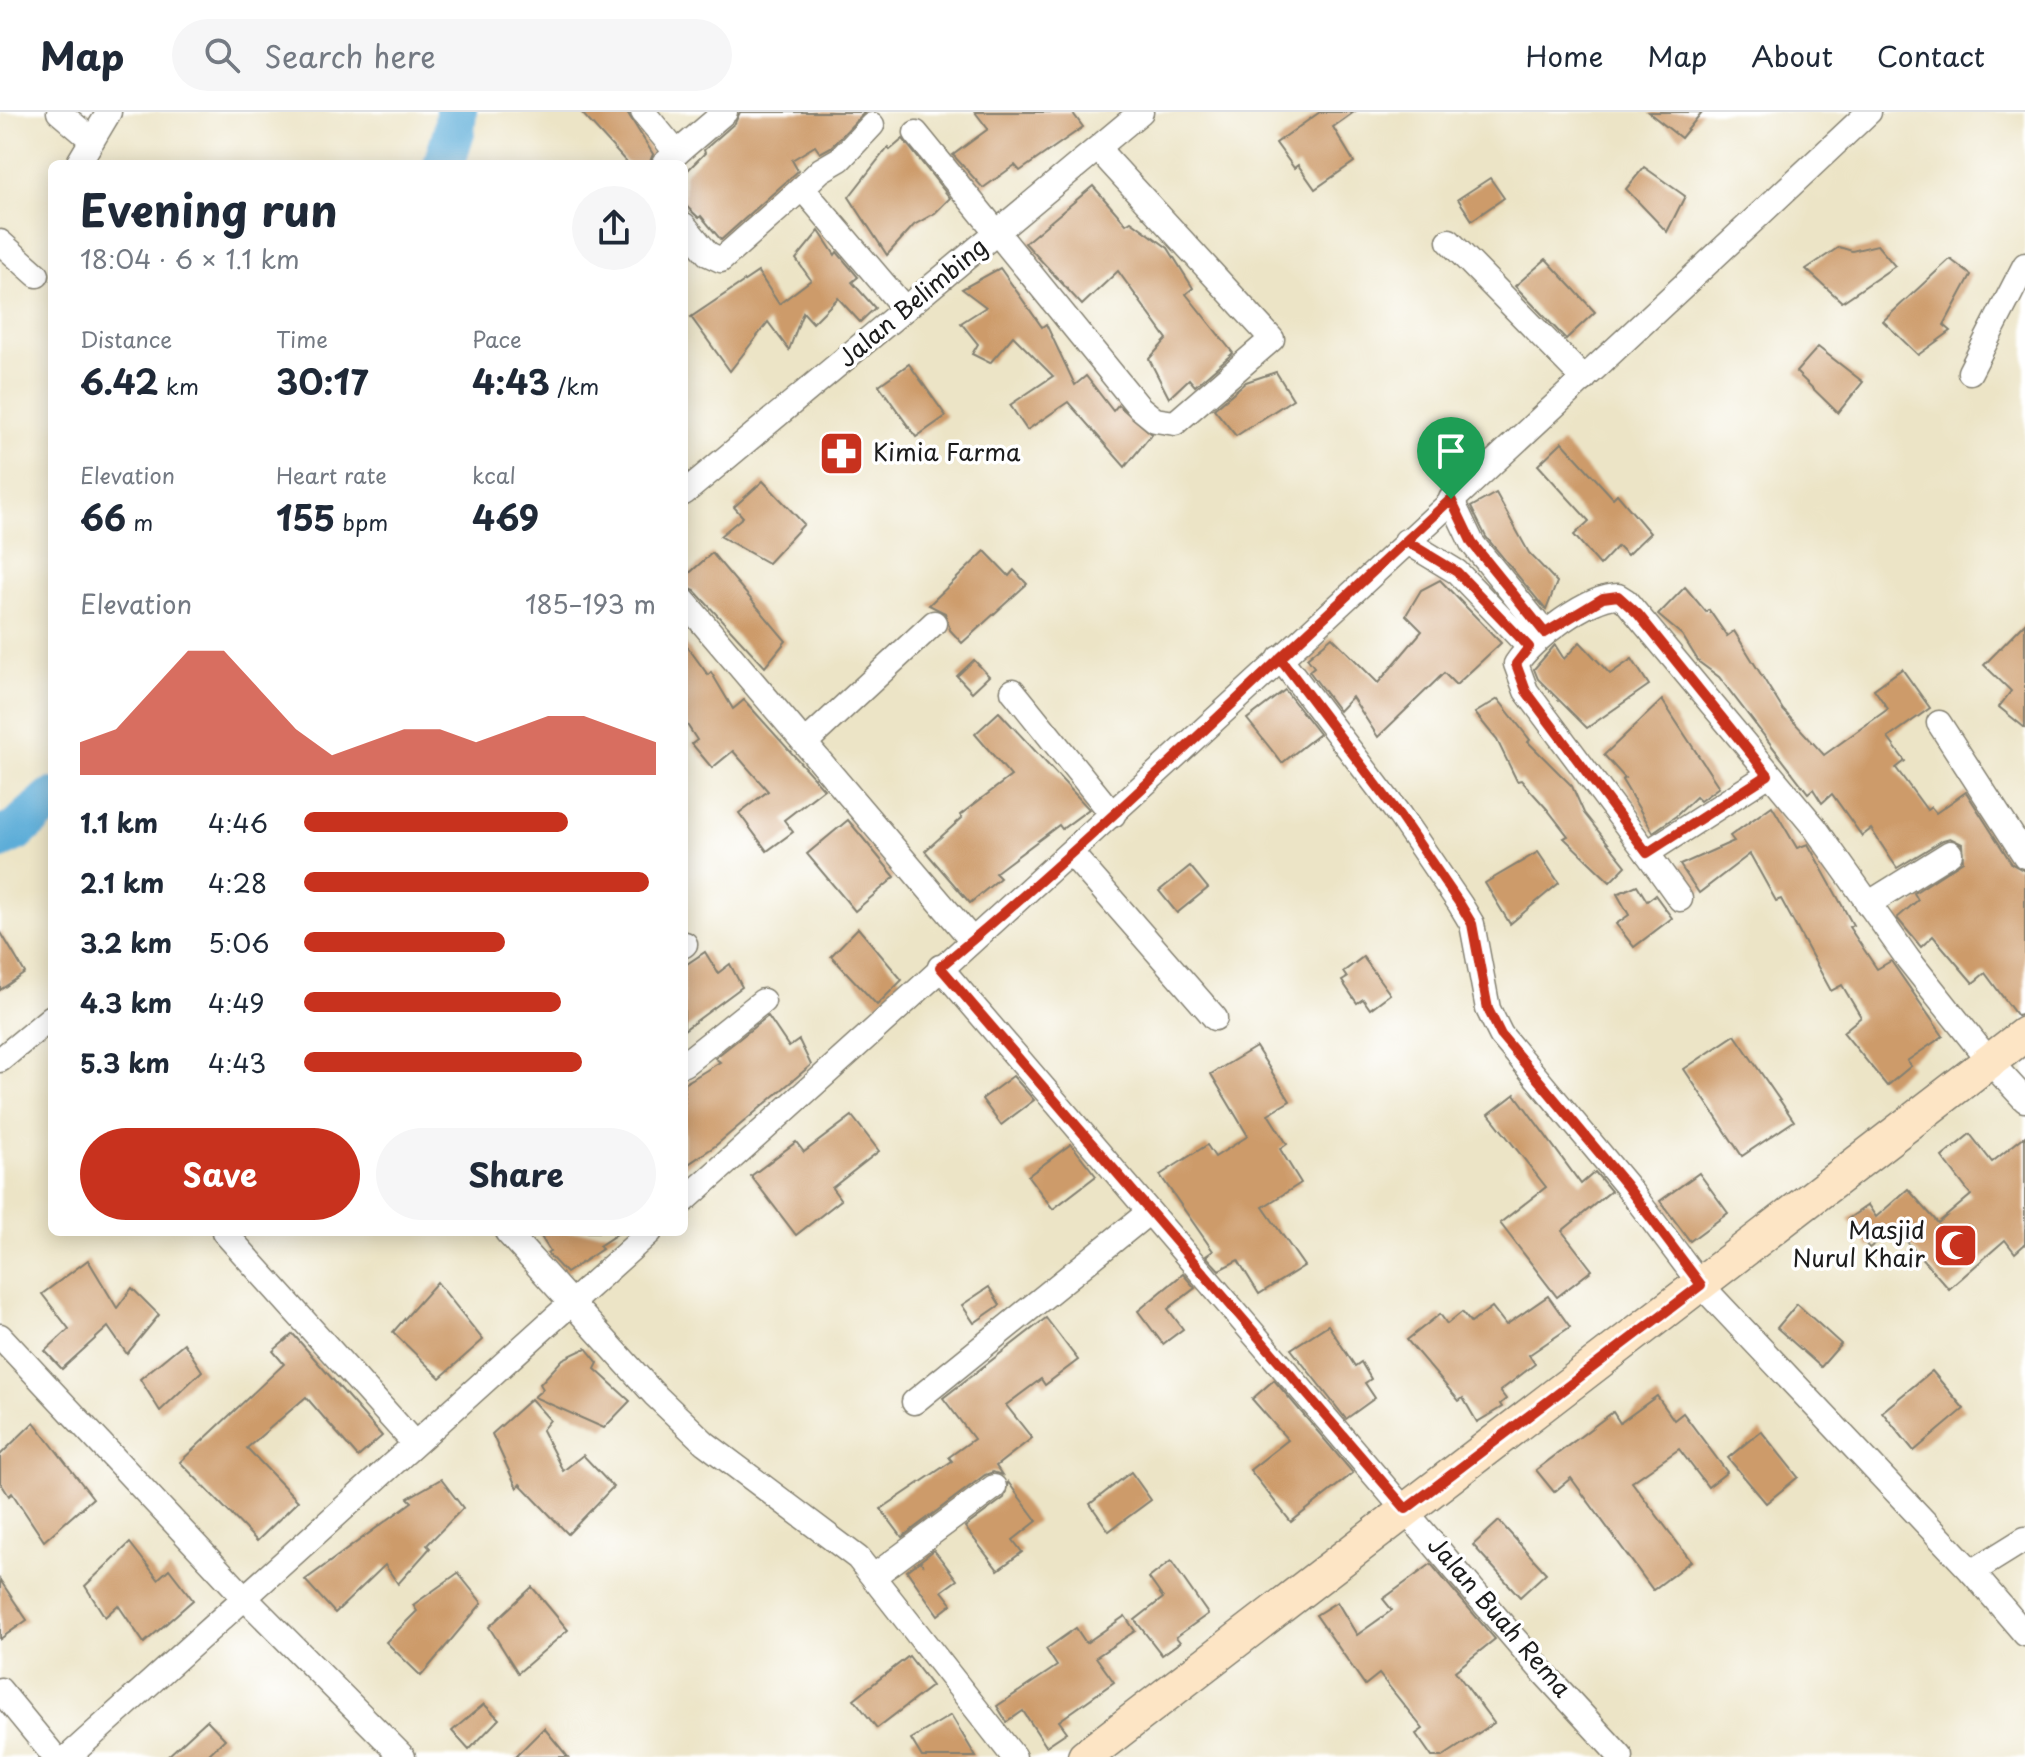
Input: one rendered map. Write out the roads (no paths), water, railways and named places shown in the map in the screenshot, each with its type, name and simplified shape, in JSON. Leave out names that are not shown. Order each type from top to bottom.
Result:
[{"type":"street","points":[[59,112],[92,140]]},
{"type":"street","points":[[80,160],[109,112]]},
{"type":"street","points":[[643,112],[670,158],[725,112]]},
{"type":"street","name":"Jalan Belimbing","points":[[688,490],[1141,112]]},
{"type":"street","points":[[688,1197],[940,967],[1113,815],[1869,112]]},
{"type":"street","points":[[688,230],[708,254],[721,260],[821,170],[840,159],[872,125]]},
{"type":"street","points":[[916,133],[1139,407],[1155,420],[1175,423],[1270,344],[1270,333],[1099,150]]},
{"type":"street","points":[[802,188],[905,309]]},
{"type":"street","points":[[1449,241],[1584,379]]},
{"type":"street","points":[[5,257],[37,275]]},
{"type":"street","points":[[1970,372],[2025,265]]},
{"type":"street","points":[[1451,499],[1472,543],[1537,640]]},
{"type":"street","points":[[1406,541],[1457,572],[1537,640]]},
{"type":"street","points":[[1680,899],[1526,691],[1516,664],[1537,640],[1603,598],[1618,596],[1638,614],[1768,775],[1815,828],[1868,904],[1990,1062],[2025,1100]]},
{"type":"street","points":[[688,606],[972,940]]},
{"type":"street","points":[[806,742],[934,623]]},
{"type":"street","points":[[1280,658],[1400,816],[1472,924],[1488,1009],[1501,1035],[1626,1185],[1701,1285],[1972,1572],[2025,1634]]},
{"type":"street","points":[[1013,691],[1113,815]]},
{"type":"street","points":[[1939,723],[2025,856]]},
{"type":"street","points":[[1647,853],[1768,775]]},
{"type":"street","points":[[1071,853],[1215,1018]]},
{"type":"street","points":[[1868,904],[1950,853]]},
{"type":"street","name":"Jalan Buah Rema","points":[[940,967],[1543,1672],[1621,1757]]},
{"type":"street","points":[[688,1061],[763,1001]]},
{"type":"street","points":[[0,1060],[48,1020]]},
{"type":"street","points":[[1085,1757],[2025,1034]]},
{"type":"street","points":[[914,1402],[1149,1212]]},
{"type":"street","points":[[228,1236],[414,1443]]},
{"type":"street","points":[[511,1236],[573,1301],[654,1394],[705,1443],[858,1558],[1014,1757]]},
{"type":"street","points":[[68,1757],[646,1236]]},
{"type":"street","points":[[0,1336],[245,1598],[403,1757]]},
{"type":"street","points":[[874,1576],[994,1487]]},
{"type":"street","points":[[1972,1572],[2025,1539]]},
{"type":"street","points":[[0,1690],[55,1757]]},
{"type":"waterway","points":[[445,160],[454,132],[456,112]]},
{"type":"waterway","points":[[0,838],[17,830],[48,803]]},
{"type":"place","name":"Kimia Farma","points":[[842,453]]},
{"type":"place","name":"Masjid Nurul Khair","points":[[1956,1245]]}]
